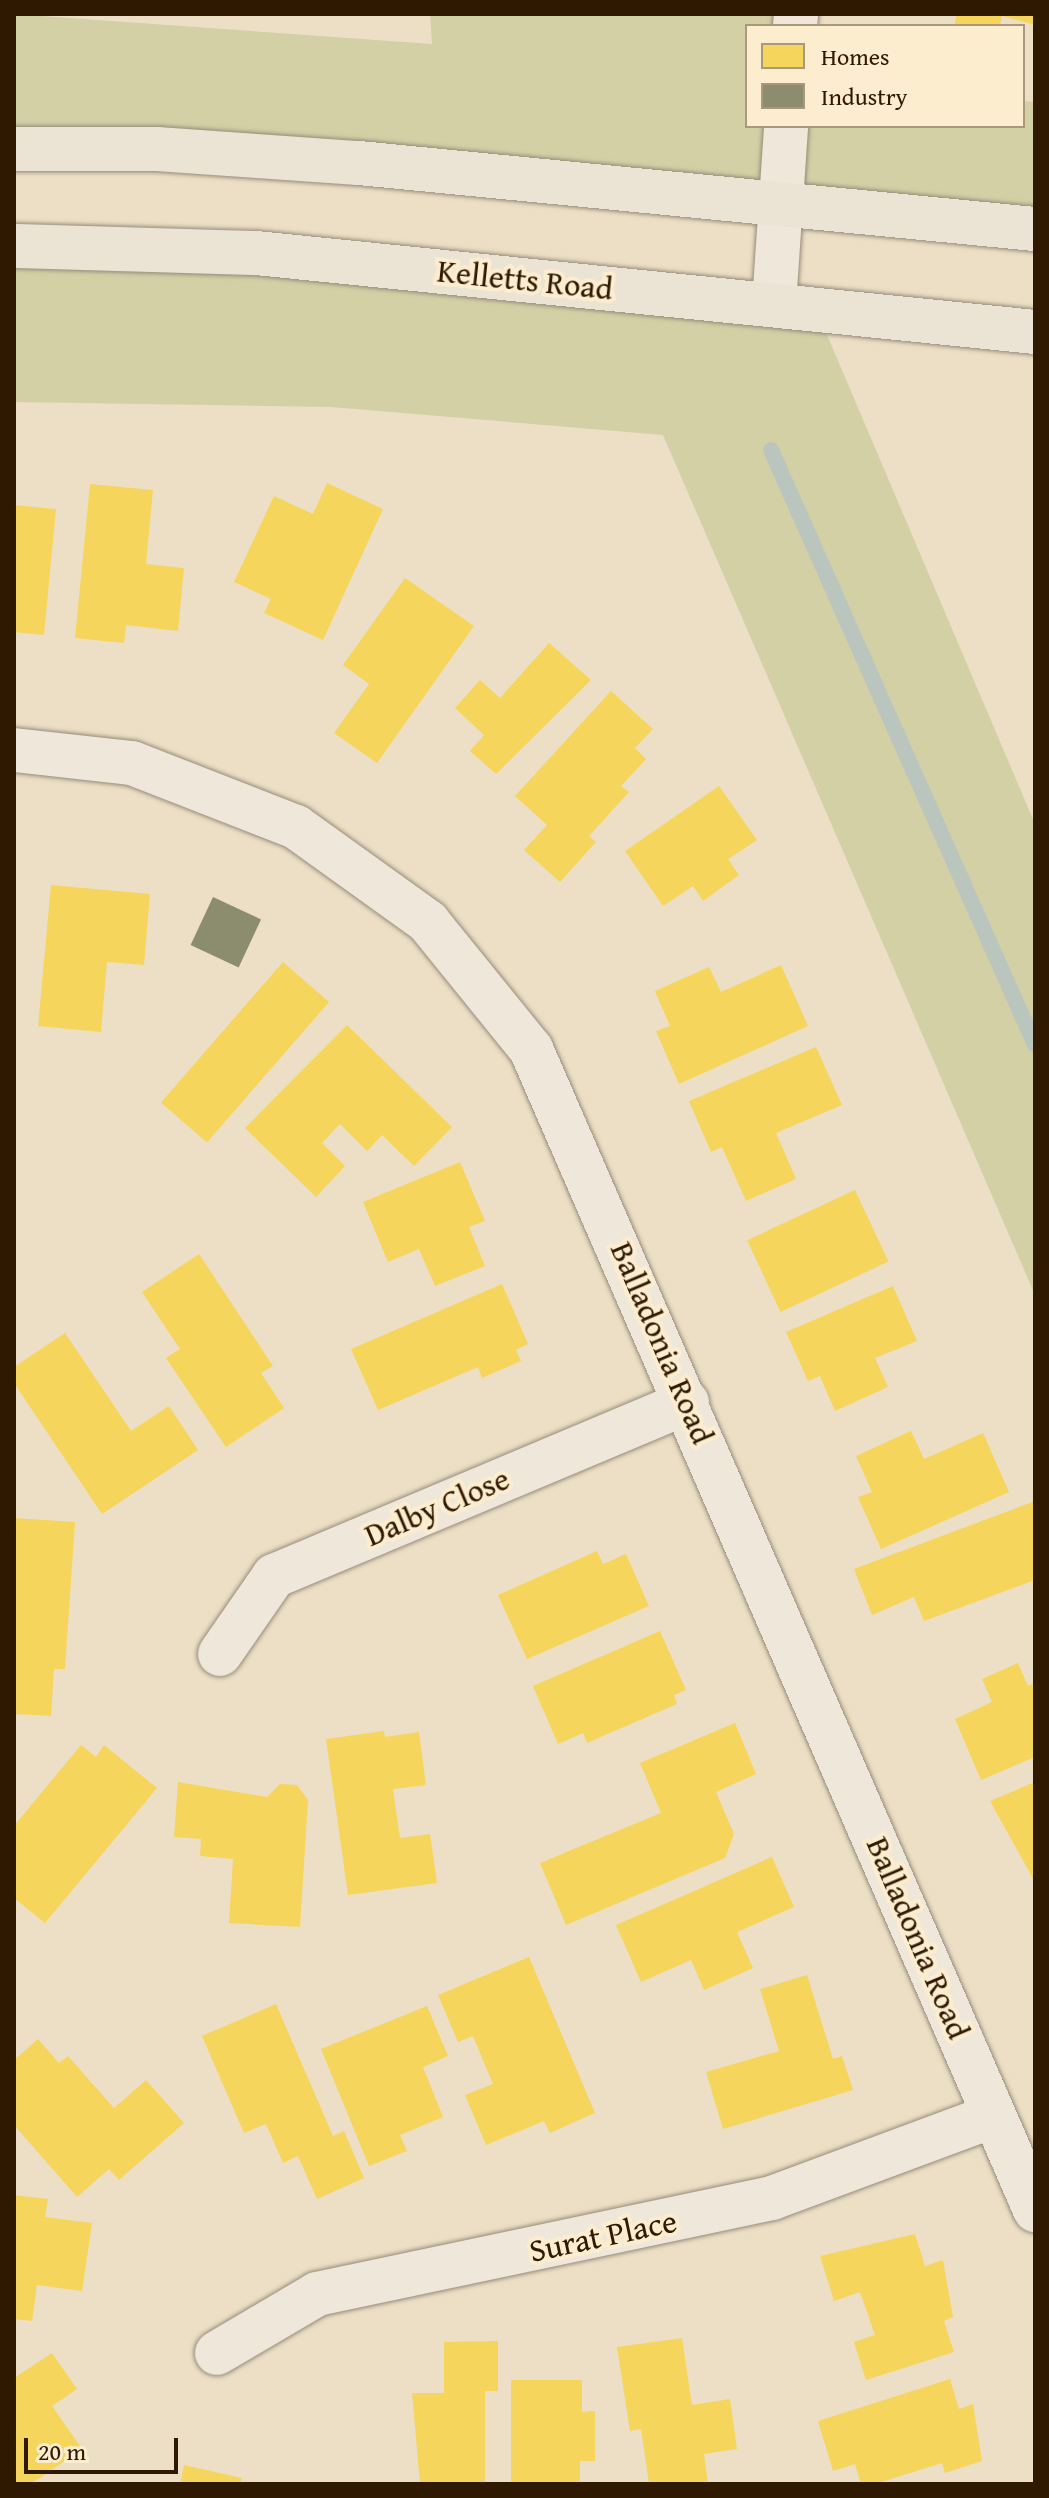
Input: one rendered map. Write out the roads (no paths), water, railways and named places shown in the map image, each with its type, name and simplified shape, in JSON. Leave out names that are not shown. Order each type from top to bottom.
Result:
[{"type":"main road","points":[[14,149],[251,155],[1035,229]]},
{"type":"main road","name":"Kelletts Road","points":[[14,246],[256,253],[1035,332]]},
{"type":"street","points":[[774,304],[786,128]]},
{"type":"street","name":"Balladonia Road","points":[[14,750],[132,763],[252,806],[340,853],[428,922],[531,1049],[687,1402],[1035,2210]]},
{"type":"street","name":"Dalby Close","points":[[220,1654],[274,1576],[687,1402]]},
{"type":"street","name":"Surat Place","points":[[217,2353],[317,2294],[772,2198],[993,2116]]},
{"type":"waterway","points":[[771,450],[1035,1045]]}]
